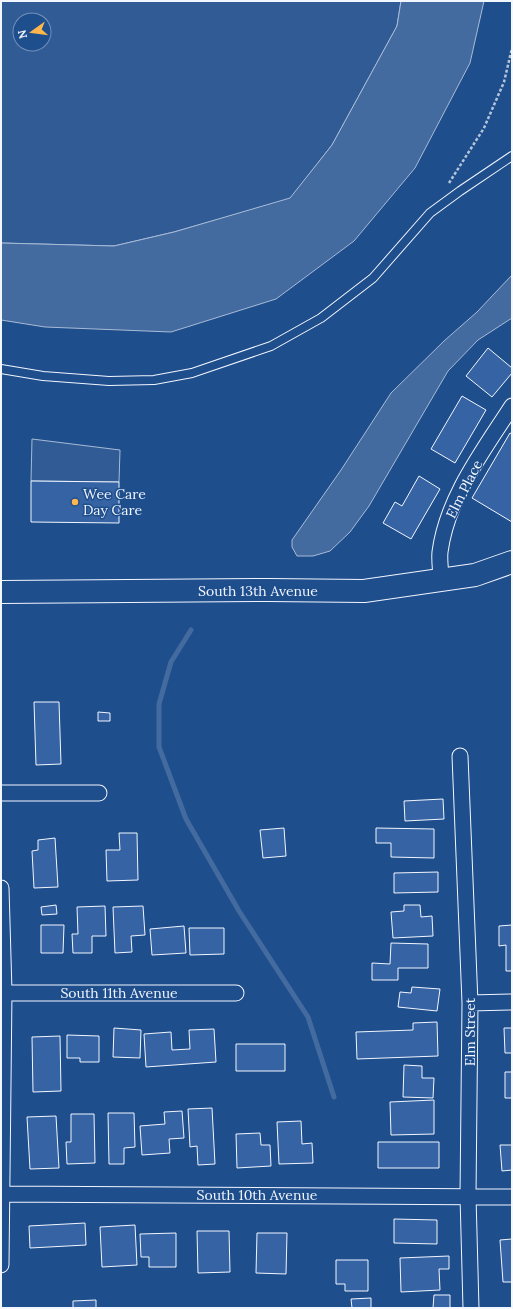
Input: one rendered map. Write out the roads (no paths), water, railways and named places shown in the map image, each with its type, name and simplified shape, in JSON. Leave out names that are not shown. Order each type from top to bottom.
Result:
[{"type":"main road","name":"South 13th Avenue","points":[[1,592],[260,590],[364,591],[475,575],[512,562]]},
{"type":"street","name":"Elm Place","points":[[441,580],[440,553],[448,517],[469,474],[512,406]]},
{"type":"street","name":"Elm Street","points":[[460,756],[470,1003],[468,1196],[471,1308]]},
{"type":"street","points":[[1,793],[99,793]]},
{"type":"street","points":[[1,888],[1,1265]]},
{"type":"street","name":"South 11th Avenue","points":[[2,992],[236,993]]},
{"type":"street","points":[[470,1003],[512,1002]]},
{"type":"street","name":"South 10th Avenue","points":[[2,1194],[512,1197]]},
{"type":"lane","points":[[1,370],[43,376],[109,381],[154,380],[192,373],[271,346],[322,318],[373,278],[430,214],[460,191],[512,156]]},
{"type":"waterway","points":[[191,630],[171,662],[159,704],[159,747],[186,819],[239,911],[308,1017],[334,1097]]},
{"type":"place","name":"Wee Care Day Care","points":[[75,502]]}]
